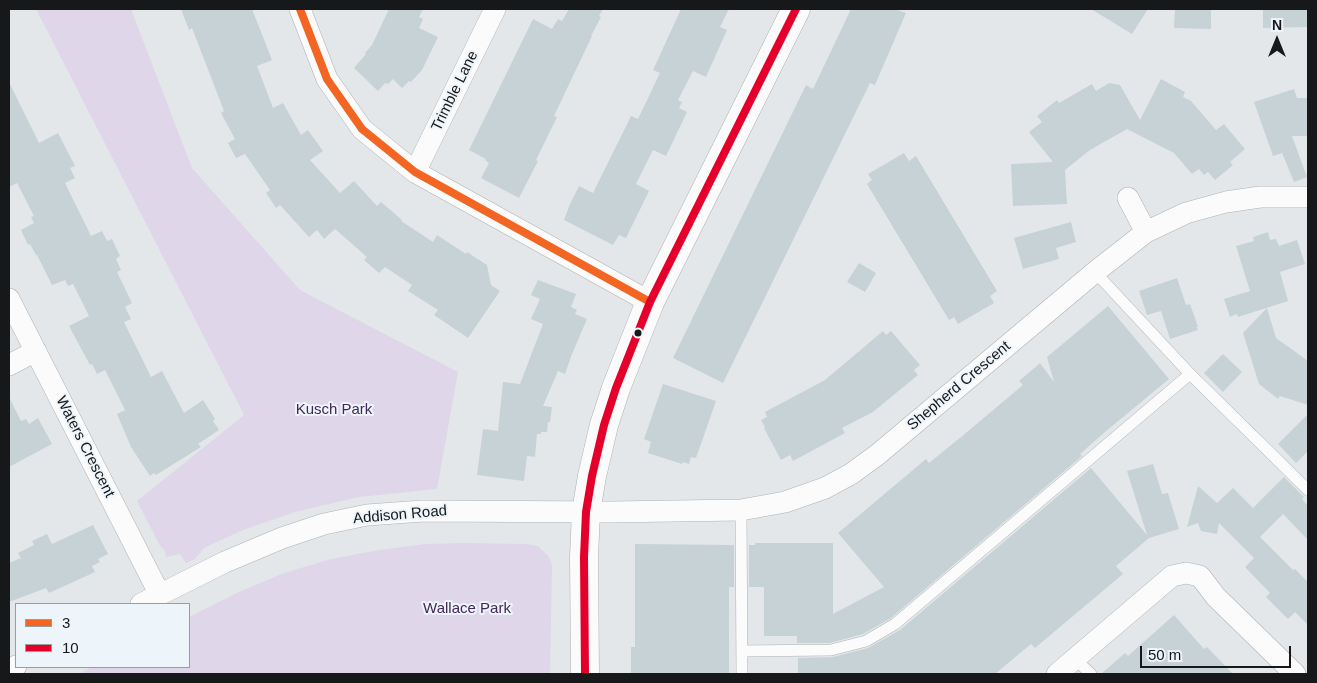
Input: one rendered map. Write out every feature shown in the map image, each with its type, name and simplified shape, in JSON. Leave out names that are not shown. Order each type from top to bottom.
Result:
[{"type":"street","points":[[300,9],[327,79],[362,129],[415,172],[650,302]]},
{"type":"street","name":"Trimble Lane","points":[[415,172],[495,9]]},
{"type":"street","points":[[585,674],[584,557],[586,512],[592,476],[610,406],[629,352],[650,302],[796,9]]},
{"type":"street","name":"Shepherd Crescent","points":[[586,512],[741,510],[785,502],[825,488],[851,474],[877,455],[1095,272],[1146,232],[1186,213],[1226,202],[1260,197],[1308,197]]},
{"type":"street","points":[[1128,198],[1146,232]]},
{"type":"street","name":"Waters Crescent","points":[[9,299],[160,595]]},
{"type":"street","points":[[9,365],[36,351]]},
{"type":"street","name":"Addison Road","points":[[143,603],[225,562],[282,538],[324,524],[367,515],[423,511],[586,512]]},
{"type":"street","points":[[1057,674],[1172,576],[1186,574],[1200,576],[1216,597],[1295,674]]},
{"type":"lane","points":[[1095,272],[1190,374],[1308,490]]},
{"type":"lane","points":[[742,652],[831,650],[866,641],[895,624],[1190,374]]},
{"type":"lane","points":[[741,510],[742,674]]},
{"type":"lane","points":[[1075,658],[1091,674]]},
{"type":"green space","name":"Kusch Park","points":[[36,9],[131,9],[192,168],[300,290],[458,372],[437,489],[359,497],[295,512],[243,530],[204,548],[195,559],[186,563],[180,554],[166,557],[165,551],[160,546],[137,501],[244,415]]},
{"type":"green space","name":"Wallace Park","points":[[425,544],[527,544],[538,546],[549,557],[552,566],[550,674],[78,674],[90,668],[190,668],[190,616],[241,591],[284,573],[331,559]]},
{"type":"building","points":[[181,9],[252,9],[272,60],[257,66],[273,108],[283,103],[301,135],[308,130],[323,151],[310,160],[340,193],[354,181],[377,206],[381,202],[401,221],[433,242],[437,235],[487,265],[491,285],[500,291],[468,338],[434,315],[438,310],[408,291],[412,285],[385,267],[379,273],[364,260],[367,257],[335,229],[324,239],[317,230],[309,237],[280,205],[276,208],[266,193],[270,190],[245,154],[236,158],[228,143],[235,139],[221,113],[224,111],[192,28],[189,30]]},
{"type":"building","points":[[389,9],[423,9],[419,17],[423,19],[419,28],[438,37],[422,70],[411,82],[409,81],[402,88],[393,79],[388,84],[385,83],[378,91],[354,68],[372,45]]},
{"type":"building","points":[[569,9],[603,9],[599,16],[601,17],[554,116],[557,117],[536,160],[538,161],[519,198],[481,178],[489,163],[486,159],[469,150],[533,19],[552,29],[558,19],[562,21]]},
{"type":"building","points":[[681,9],[729,9],[720,27],[727,30],[706,77],[693,71],[678,100],[682,102],[679,108],[687,112],[666,156],[653,150],[636,184],[649,191],[626,238],[619,235],[613,245],[564,220],[579,186],[593,193],[631,116],[638,119],[660,73],[653,70]]},
{"type":"building","points":[[851,9],[894,9],[906,13],[875,85],[870,83],[723,383],[673,358],[806,85],[813,89]]},
{"type":"building","points":[[1091,9],[1148,9],[1132,34]]},
{"type":"building","points":[[1175,9],[1211,9],[1211,29],[1174,28]]},
{"type":"building","points":[[1263,9],[1308,9],[1308,27],[1263,28]]},
{"type":"building","points":[[1161,79],[1185,92],[1183,97],[1191,101],[1216,130],[1224,124],[1245,149],[1230,162],[1233,165],[1215,180],[1208,172],[1204,175],[1199,169],[1192,174],[1174,153],[1127,129],[1090,150],[1065,170],[1067,204],[1013,206],[1011,164],[1053,162],[1029,132],[1042,122],[1037,116],[1057,100],[1059,103],[1092,84],[1096,91],[1109,83],[1120,85],[1140,120]]},
{"type":"building","points":[[9,82],[39,143],[58,133],[75,166],[70,168],[75,178],[65,183],[91,236],[102,231],[107,241],[112,239],[120,256],[116,259],[121,270],[117,272],[132,303],[125,307],[131,319],[124,322],[151,377],[162,371],[184,413],[203,400],[215,419],[213,421],[219,430],[198,444],[201,447],[156,475],[154,473],[150,476],[131,447],[117,414],[125,410],[105,370],[97,374],[92,364],[90,365],[69,326],[89,316],[73,284],[68,286],[65,280],[52,285],[37,255],[30,244],[28,245],[21,230],[34,223],[31,217],[34,216],[17,183],[9,187]]},
{"type":"building","points":[[1294,89],[1297,98],[1308,98],[1308,136],[1292,136],[1307,177],[1294,182],[1282,153],[1273,156],[1254,102]]},
{"type":"building","points":[[904,153],[909,161],[916,156],[997,291],[990,296],[994,303],[958,324],[954,317],[949,320],[867,184],[872,180],[868,174]]},
{"type":"building","points":[[1071,222],[1076,242],[1056,248],[1059,259],[1023,269],[1014,238]]},
{"type":"building","points":[[1268,232],[1270,240],[1276,239],[1279,246],[1297,240],[1305,264],[1280,272],[1288,301],[1238,317],[1237,314],[1230,317],[1224,299],[1250,291],[1236,246],[1254,241],[1253,237]]},
{"type":"building","points":[[859,263],[876,273],[865,292],[847,282]]},
{"type":"building","points":[[1177,278],[1186,305],[1190,304],[1198,330],[1170,339],[1161,311],[1147,315],[1139,291]]},
{"type":"building","points":[[538,280],[576,294],[571,307],[577,310],[575,314],[587,319],[565,374],[558,371],[543,406],[552,407],[550,422],[548,422],[547,432],[537,434],[535,457],[527,456],[524,481],[477,475],[483,429],[498,431],[503,382],[520,384],[543,324],[531,319],[540,299],[531,295]]},
{"type":"building","points":[[1108,306],[1169,379],[1080,454],[1082,456],[891,618],[863,634],[830,643],[797,643],[797,636],[764,636],[764,587],[749,587],[749,545],[755,545],[755,543],[833,543],[833,614],[884,587],[838,533],[926,459],[929,463],[1023,385],[1019,381],[1040,363],[1054,382],[1047,357]]},
{"type":"building","points":[[1267,308],[1276,338],[1308,361],[1308,405],[1280,396],[1278,399],[1259,384],[1243,333]]},
{"type":"building","points":[[883,331],[886,335],[891,331],[920,365],[914,370],[918,375],[873,412],[842,428],[845,433],[793,461],[790,455],[781,460],[761,420],[767,417],[765,412],[825,380]]},
{"type":"building","points":[[1223,354],[1242,372],[1223,392],[1204,373]]},
{"type":"building","points":[[663,384],[716,401],[696,458],[691,457],[689,464],[683,462],[682,464],[648,453],[651,442],[644,439]]},
{"type":"building","points":[[9,397],[21,421],[26,419],[29,424],[38,418],[52,444],[9,467]]},
{"type":"building","points":[[1308,414],[1308,451],[1296,463],[1278,444]]},
{"type":"building","points":[[1153,464],[1162,494],[1168,493],[1179,529],[1149,538],[1116,566],[1123,574],[1035,648],[1031,644],[995,674],[798,674],[798,658],[833,657],[868,648],[900,630],[1091,468],[1147,535],[1127,471]]},
{"type":"building","points":[[1284,477],[1304,497],[1302,499],[1308,506],[1308,540],[1283,514],[1260,537],[1293,570],[1295,569],[1308,582],[1308,625],[1295,612],[1288,619],[1266,597],[1270,593],[1245,567],[1254,558],[1219,523],[1217,534],[1201,531],[1198,523],[1187,527],[1198,486],[1217,503],[1233,488],[1253,508]]},
{"type":"building","points":[[93,525],[108,554],[98,559],[100,562],[92,566],[95,572],[49,593],[46,588],[9,602],[9,563],[21,558],[18,553],[34,545],[32,541],[47,534],[52,544]]},
{"type":"building","points":[[635,544],[734,545],[734,587],[729,587],[729,674],[631,674],[631,647],[635,647]]},
{"type":"building","points":[[1174,615],[1204,649],[1207,647],[1233,674],[1101,674],[1125,653],[1128,656]]},
{"type":"transit line","name":"3","points":[[300,9],[327,79],[362,129],[415,172],[650,302]]},
{"type":"transit line","name":"10","points":[[585,674],[584,557],[586,512],[604,425],[616,388],[650,302],[796,9]]}]
